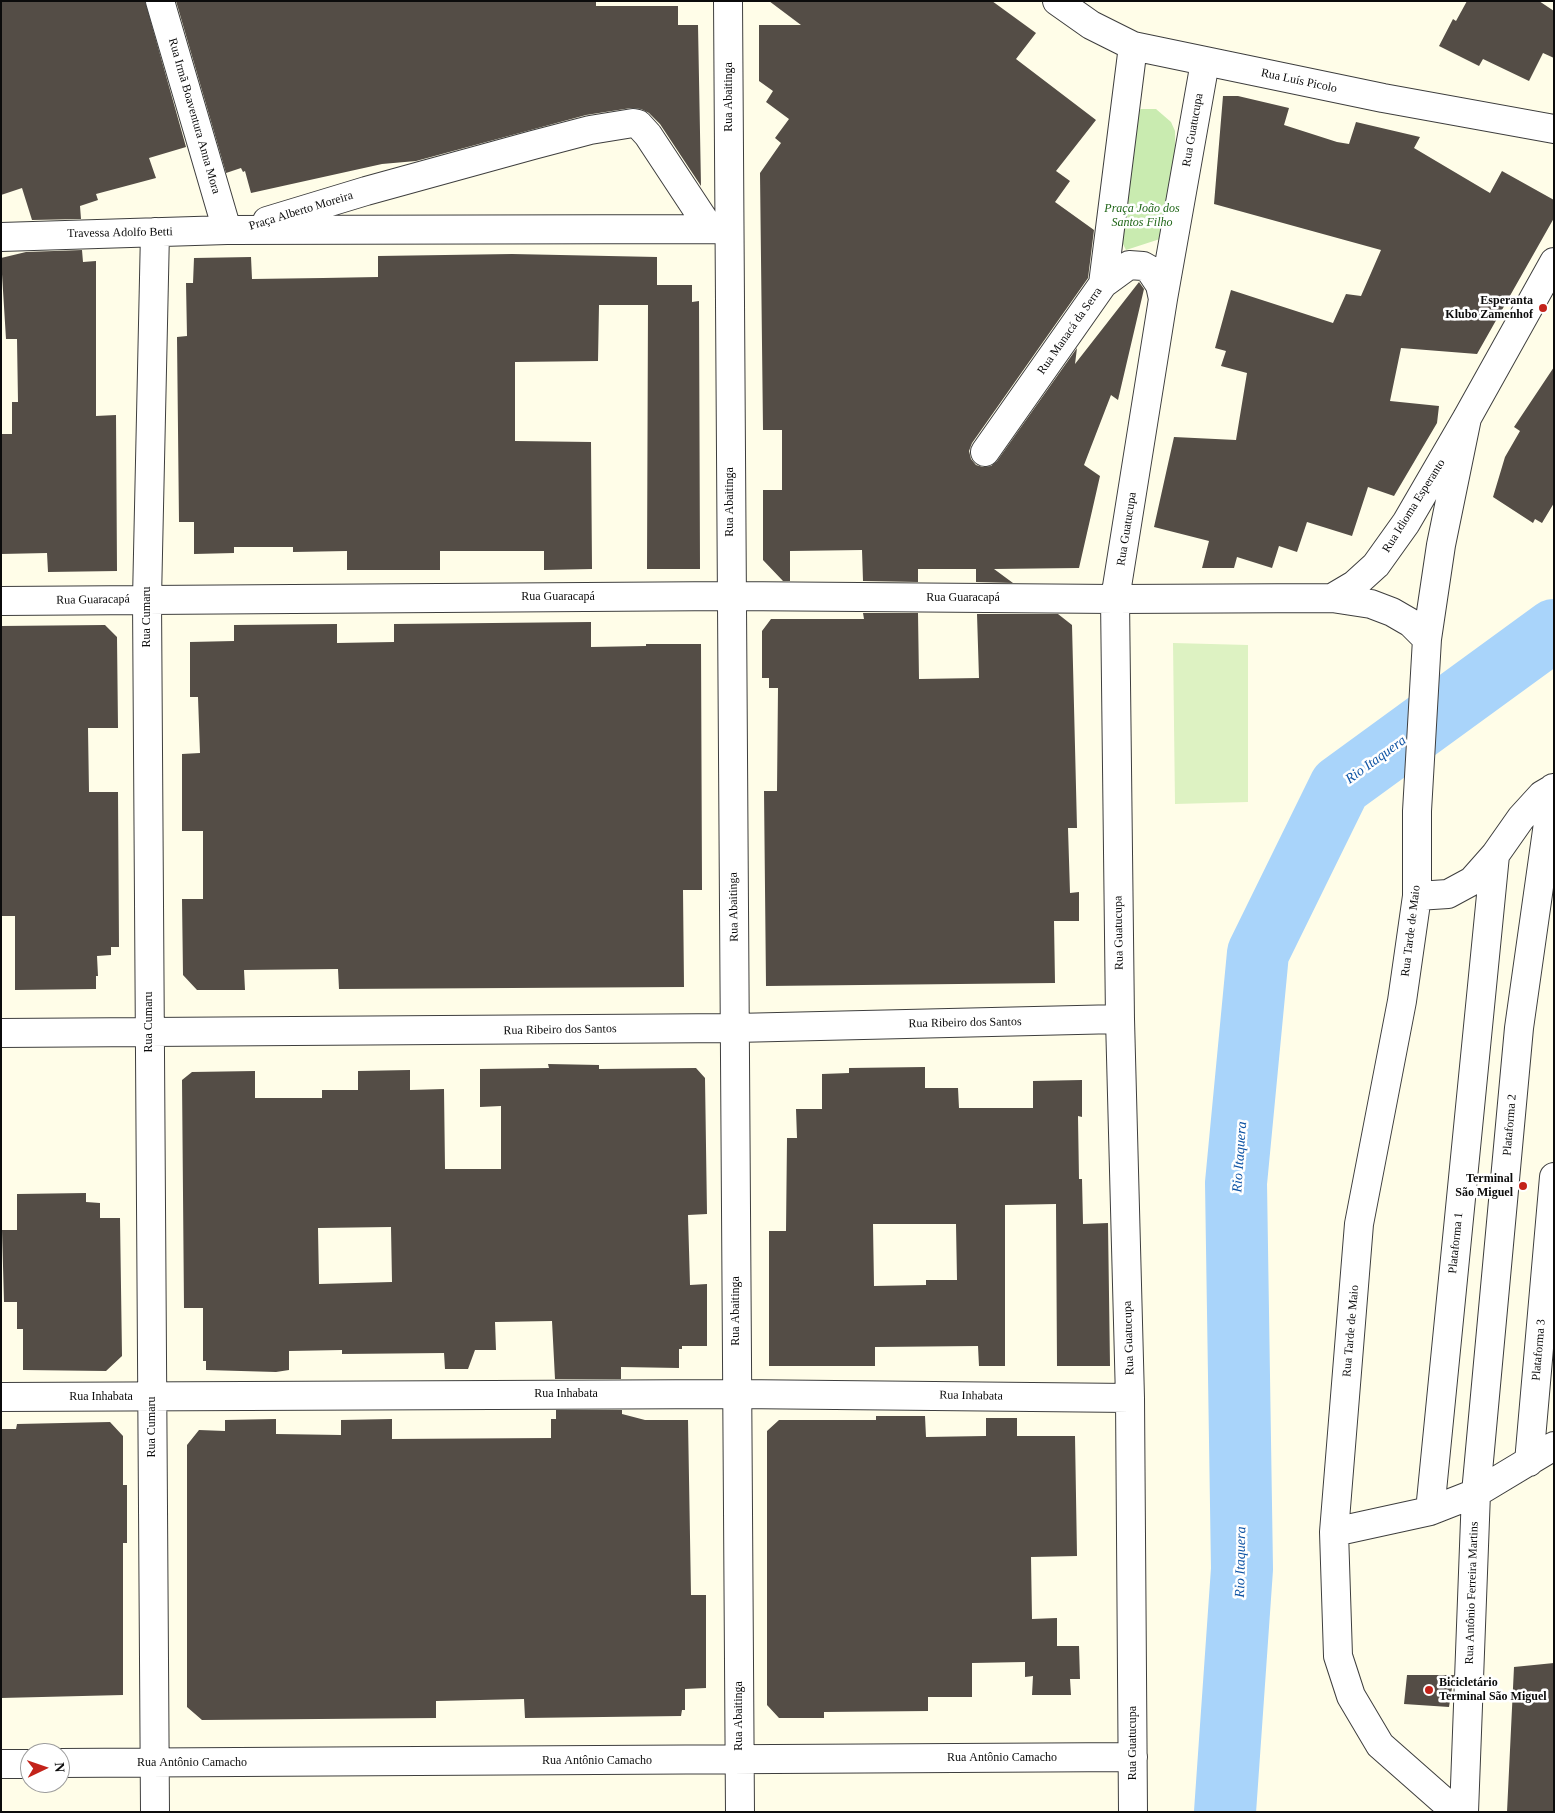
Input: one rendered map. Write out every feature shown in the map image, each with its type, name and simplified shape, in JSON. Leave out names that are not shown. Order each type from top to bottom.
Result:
[{"type":"street","name":"Rua Irmã Boaventura Anna Mora","points":[[160,1],[233,230]]},
{"type":"street","name":"Rua Abaitinga","points":[[728,1],[720,229],[731,596],[740,1812]]},
{"type":"street","name":"Rua Luís Picolo","points":[[1057,1],[1091,25],[1133,46],[1383,98],[1554,128]]},
{"type":"street","name":"Rua Manacá da Serra","points":[[985,452],[1103,284],[1133,46]]},
{"type":"street","name":"Rua Guatucupa","points":[[1132,1812],[1130,1398],[1120,1019],[1116,599],[1163,299],[1205,62]]},
{"type":"street","name":"Praça Alberto Moreira","points":[[233,230],[523,147],[590,130],[633,123],[638,124],[648,135],[720,229]]},
{"type":"street","name":"Praça Alberto Moreira","points":[[233,230],[720,229]]},
{"type":"street","name":"Travessa Adolfo Betti","points":[[1,237],[233,230]]},
{"type":"street","name":"Rua Cumaru","points":[[155,1812],[147,600],[156,232]]},
{"type":"street","name":"Rua Idioma Esperanto","points":[[1332,598],[1354,585],[1376,565],[1406,523],[1554,262]]},
{"type":"street","points":[[1103,284],[1129,265],[1143,266],[1154,276],[1160,285],[1163,299]]},
{"type":"street","name":"Rua Tarde de Maio","points":[[1456,1812],[1380,1746],[1351,1696],[1338,1656],[1334,1532],[1359,1224],[1402,1001],[1417,896],[1417,811],[1427,666],[1427,639],[1441,545],[1467,418]]},
{"type":"street","name":"Rua Guaracapá","points":[[1,601],[731,596],[1116,599]]},
{"type":"street","points":[[1116,599],[1332,598],[1371,604],[1392,612],[1410,623],[1427,639]]},
{"type":"street","points":[[1417,896],[1448,894],[1472,882],[1495,855],[1521,818],[1542,795],[1553,788]]},
{"type":"street","name":"Plataforma 2","points":[[1476,1494],[1519,1028],[1553,788]]},
{"type":"street","name":"Plataforma 1","points":[[1430,1511],[1495,855]]},
{"type":"street","name":"Rua Ribeiro dos Santos","points":[[1,1033],[149,1034],[735,1028],[1120,1019]]},
{"type":"street","name":"Plataforma 3","points":[[1529,1462],[1554,1177]]},
{"type":"street","name":"Rua Inhabata","points":[[1,1397],[737,1394],[1130,1398]]},
{"type":"street","points":[[1334,1532],[1430,1511],[1476,1494],[1554,1446]]},
{"type":"street","name":"Rua Antônio Ferreira Martins","points":[[1464,1812],[1476,1494]]},
{"type":"street","name":"Rua Antônio Camacho","points":[[70,1764],[1133,1757]]},
{"type":"street","points":[[1,1764],[20,1764]]},
{"type":"green space","name":"Praça João dos Santos Filho","points":[[1141,109],[1156,109],[1171,122],[1175,131],[1176,176],[1163,238],[1126,250],[1120,238],[1131,117]]},
{"type":"green space","points":[[1173,643],[1248,645],[1248,802],[1175,804]]},
{"type":"building","points":[[1,1],[145,1],[186,147],[149,158],[156,178],[96,194],[98,200],[80,206],[81,219],[32,220],[22,188],[1,195]]},
{"type":"building","points":[[176,1],[596,1],[596,6],[678,6],[678,25],[698,25],[701,186],[660,124],[649,113],[641,109],[631,108],[586,115],[416,161],[382,164],[251,193],[245,171],[243,172],[241,168],[226,173]]},
{"type":"building","points":[[769,1],[992,1],[1036,33],[1016,59],[1096,120],[1056,171],[1070,181],[1055,202],[1094,230],[1088,278],[972,443],[969,451],[971,459],[976,465],[983,467],[991,466],[997,461],[1077,348],[1075,364],[1139,282],[1144,289],[1118,400],[1111,395],[1084,465],[1100,476],[1079,568],[994,569],[1013,583],[976,582],[976,569],[918,569],[918,582],[863,581],[862,550],[790,551],[790,581],[783,581],[763,560],[763,490],[782,490],[782,430],[763,430],[760,173],[781,143],[775,138],[789,119],[766,102],[773,91],[759,81],[759,25],[801,25]]},
{"type":"building","points":[[1467,1],[1539,1],[1554,11],[1554,58],[1543,53],[1529,81],[1483,59],[1479,66],[1439,46],[1453,19],[1456,21]]},
{"type":"building","points":[[1223,96],[1238,96],[1289,108],[1284,125],[1337,142],[1349,144],[1356,122],[1420,137],[1414,148],[1490,193],[1502,171],[1554,200],[1554,218],[1477,354],[1401,348],[1390,401],[1439,406],[1437,423],[1394,496],[1368,487],[1352,536],[1307,522],[1297,552],[1279,546],[1272,568],[1237,557],[1234,568],[1202,568],[1209,541],[1154,527],[1174,437],[1236,440],[1247,373],[1221,366],[1226,351],[1215,348],[1231,290],[1333,323],[1346,294],[1361,296],[1381,250],[1214,204]]},
{"type":"building","points":[[82,250],[83,262],[96,261],[96,416],[116,415],[117,571],[48,572],[47,553],[1,554],[1,434],[12,434],[12,402],[18,402],[17,339],[6,339],[1,258],[26,252]]},
{"type":"building","points":[[512,254],[657,257],[657,285],[692,285],[692,302],[699,301],[700,569],[647,569],[648,305],[599,305],[598,361],[515,362],[515,441],[591,442],[592,569],[544,570],[544,551],[440,551],[440,570],[347,570],[347,551],[293,552],[293,547],[234,547],[234,553],[194,554],[194,522],[179,522],[177,337],[187,336],[186,283],[193,283],[194,258],[251,257],[252,279],[378,277],[378,256]]},
{"type":"building","points":[[1554,367],[1554,503],[1542,523],[1535,519],[1533,523],[1493,497],[1505,457],[1520,431],[1514,427]]},
{"type":"building","points":[[863,613],[918,613],[919,679],[979,678],[977,614],[1058,614],[1072,625],[1077,828],[1068,828],[1070,893],[1079,892],[1079,921],[1054,921],[1055,983],[766,986],[764,791],[777,791],[778,688],[769,688],[769,678],[762,678],[762,631],[771,619],[864,619]]},
{"type":"building","points":[[591,622],[591,647],[701,644],[702,890],[683,890],[684,987],[339,989],[338,969],[244,970],[245,990],[197,990],[183,975],[182,899],[203,899],[203,831],[182,831],[182,754],[200,753],[198,697],[190,697],[190,642],[234,641],[234,625],[337,624],[337,643],[394,642],[394,624]]},
{"type":"building","points":[[105,625],[117,637],[118,728],[88,728],[89,792],[118,792],[119,947],[111,947],[111,955],[97,956],[98,976],[96,976],[96,989],[15,990],[15,916],[1,916],[1,626]]},
{"type":"building","points":[[548,1064],[599,1065],[599,1069],[696,1068],[705,1078],[707,1214],[688,1215],[690,1285],[707,1284],[707,1346],[682,1346],[682,1349],[679,1349],[679,1368],[621,1367],[621,1379],[555,1379],[552,1321],[495,1322],[496,1350],[475,1350],[468,1369],[445,1369],[444,1353],[342,1354],[342,1350],[289,1351],[289,1370],[276,1372],[206,1370],[206,1361],[203,1361],[203,1308],[184,1308],[182,1080],[192,1072],[255,1071],[255,1098],[322,1098],[322,1090],[358,1090],[358,1071],[410,1070],[410,1090],[444,1089],[445,1169],[501,1169],[501,1106],[480,1107],[480,1069],[549,1068]],"holes":[[[391,1227],[392,1282],[319,1284],[318,1228]]]},
{"type":"building","points":[[925,1067],[925,1088],[958,1088],[959,1108],[1033,1108],[1033,1081],[1082,1080],[1082,1117],[1078,1116],[1079,1179],[1082,1179],[1083,1224],[1108,1223],[1110,1366],[1057,1366],[1056,1204],[1005,1205],[1005,1366],[979,1366],[978,1346],[875,1347],[875,1366],[769,1366],[769,1231],[786,1231],[787,1138],[797,1138],[796,1109],[822,1109],[822,1074],[849,1073],[849,1068]],"holes":[[[873,1224],[956,1224],[957,1280],[926,1280],[926,1285],[874,1286]]]},
{"type":"building","points":[[86,1193],[86,1202],[100,1203],[100,1218],[120,1218],[122,1356],[106,1371],[23,1370],[23,1329],[17,1329],[17,1302],[4,1302],[2,1230],[17,1230],[17,1194]]},
{"type":"building","points":[[556,1410],[622,1410],[622,1414],[645,1420],[688,1420],[691,1595],[706,1595],[706,1688],[685,1689],[685,1710],[682,1710],[681,1716],[525,1718],[524,1699],[436,1701],[436,1718],[202,1720],[187,1707],[187,1445],[199,1430],[225,1431],[225,1420],[276,1419],[276,1434],[341,1435],[341,1420],[392,1419],[392,1439],[551,1438],[551,1419],[556,1419]]},
{"type":"building","points":[[876,1416],[925,1416],[926,1437],[986,1436],[986,1418],[1017,1418],[1017,1436],[1075,1436],[1077,1556],[1031,1557],[1032,1619],[1057,1618],[1057,1646],[1079,1646],[1080,1679],[1070,1679],[1071,1695],[1032,1695],[1033,1676],[1025,1677],[1025,1662],[972,1663],[972,1697],[928,1697],[928,1711],[824,1712],[824,1718],[779,1718],[767,1705],[767,1431],[779,1420],[876,1420]]},
{"type":"building","points":[[110,1422],[123,1436],[123,1485],[127,1485],[127,1543],[123,1543],[123,1695],[1,1698],[1,1429],[16,1429],[17,1424]]},
{"type":"building","points":[[1554,1663],[1554,1812],[1507,1812],[1514,1667]]},
{"type":"building","name":"Bicicletário Terminal São Miguel","points":[[1407,1675],[1454,1675],[1449,1707],[1404,1704]]},
{"type":"waterway","name":"Rio Itaquera","points":[[1225,1812],[1242,1569],[1236,1183],[1258,953],[1340,786],[1554,630]]},
{"type":"place","name":"Esperanta Klubo Zamenhof","points":[[1543,308]]},
{"type":"place","name":"Terminal São Miguel","points":[[1523,1186]]},
{"type":"place","name":"Bicicletário Terminal São Miguel","points":[[1429,1690]]}]
